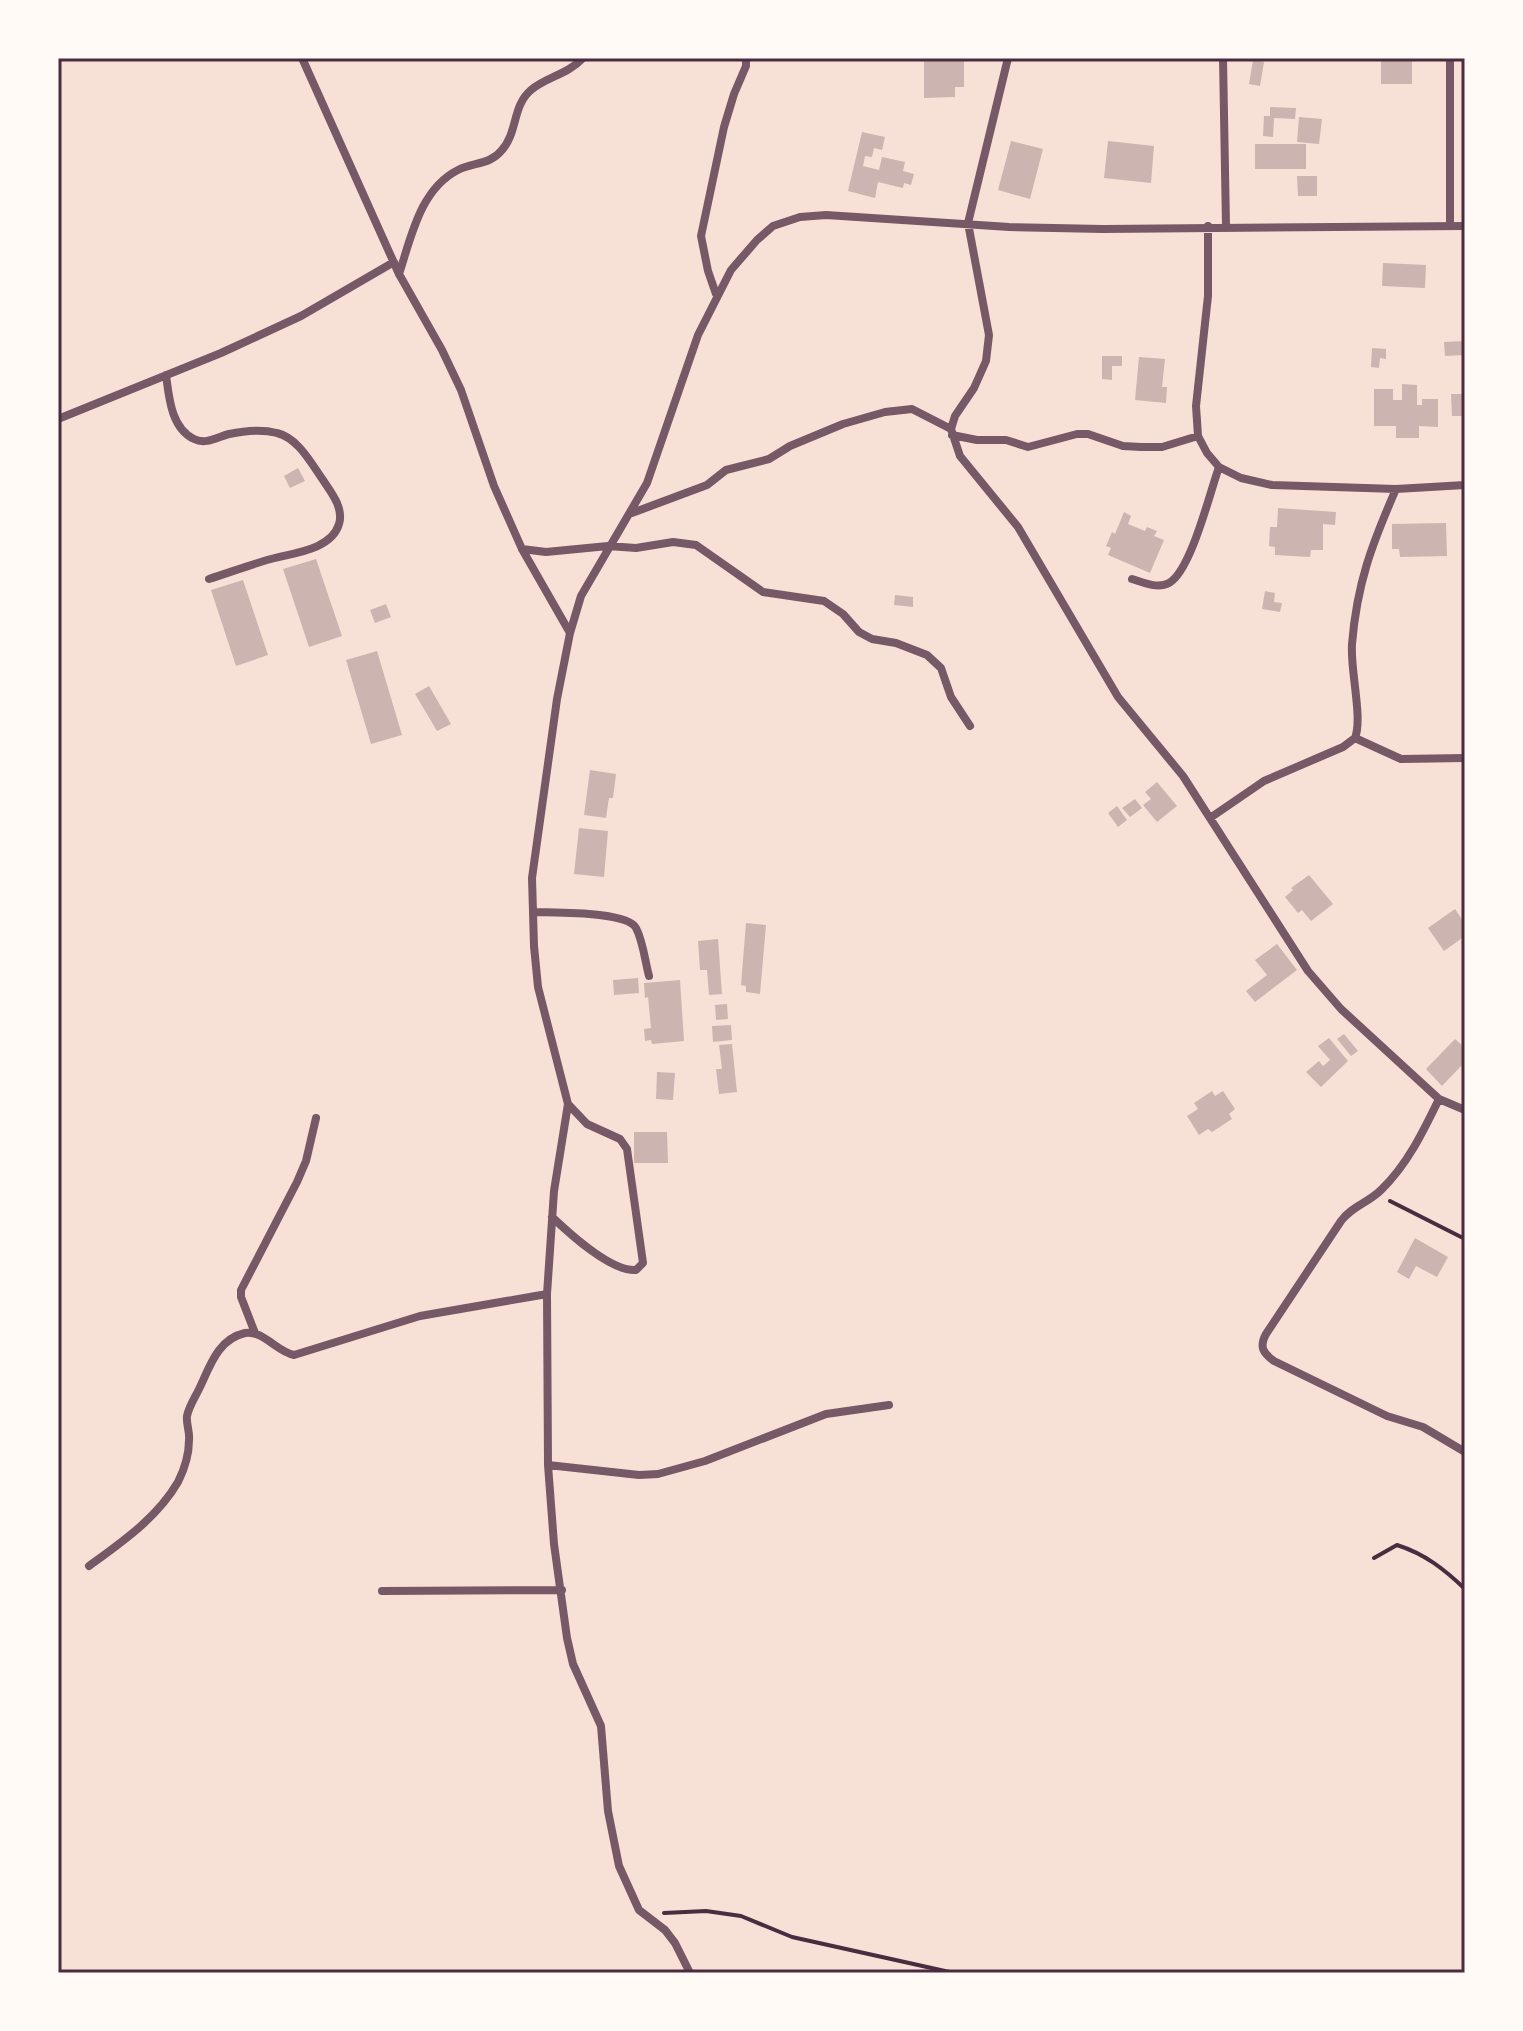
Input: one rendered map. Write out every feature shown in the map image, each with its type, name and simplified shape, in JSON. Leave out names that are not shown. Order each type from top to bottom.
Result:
[{"type":"street","points":[[302,58],[399,274],[461,390],[494,486],[522,549],[570,633]]},
{"type":"street","points":[[399,274],[425,203],[439,185],[464,167],[490,161],[501,152],[513,128],[520,102],[533,88],[566,72],[583,58]]},
{"type":"street","points":[[716,294],[701,236],[724,127],[746,58]]},
{"type":"street","points":[[1008,58],[968,223],[989,335],[986,361],[974,388],[955,416],[952,432],[960,456],[1018,527],[1118,697],[1183,776],[1308,971],[1341,1009],[1439,1099],[1465,1110]]},
{"type":"street","points":[[1223,58],[1226,226]]},
{"type":"street","points":[[1450,58],[1450,226]]},
{"type":"street","points":[[690,1973],[665,1930],[639,1910],[619,1866],[608,1811],[601,1726],[596,1709],[573,1664],[554,1544],[548,1465],[547,1294],[552,1217],[568,1104],[538,987],[532,878],[557,699],[581,596],[647,483],[698,335],[716,294],[731,270],[773,226],[800,217],[871,216],[1009,227],[1087,229],[1465,226]]},
{"type":"street","points":[[1208,226],[1208,296],[1196,406],[1198,436],[1219,467],[1241,478],[1272,485],[1396,489],[1465,485]]},
{"type":"street","points":[[58,419],[301,316],[394,262]]},
{"type":"street","points":[[166,375],[171,410],[192,439],[204,443],[226,434],[249,431],[278,433],[296,443],[337,502],[341,521],[333,537],[306,550],[209,579]]},
{"type":"street","points":[[632,513],[707,485],[726,470],[769,459],[790,446],[843,424],[885,412],[912,409],[952,432],[977,440],[1006,440],[1028,447],[1077,434],[1088,434],[1123,446],[1141,447],[1162,447],[1198,436]]},
{"type":"street","points":[[1132,579],[1152,585],[1166,584],[1174,579],[1185,563],[1196,536],[1219,467]]},
{"type":"street","points":[[1210,818],[1264,781],[1319,759],[1355,738],[1357,714],[1352,647],[1360,582],[1396,489]]},
{"type":"street","points":[[522,549],[546,552],[608,546],[636,548],[673,542],[696,545],[763,592],[824,601],[843,614],[859,632],[872,639],[896,643],[927,655],[941,668],[951,697],[970,726]]},
{"type":"street","points":[[1355,738],[1382,753],[1401,759],[1465,758]]},
{"type":"street","points":[[533,912],[629,920],[635,927],[649,976]]},
{"type":"street","points":[[1439,1099],[1419,1141],[1377,1194],[1356,1205],[1341,1221],[1262,1341],[1263,1351],[1274,1361],[1387,1416],[1423,1427],[1465,1452]]},
{"type":"street","points":[[552,1217],[583,1245],[625,1269],[636,1270],[643,1263],[630,1156],[624,1143],[614,1135],[587,1124],[568,1104]]},
{"type":"street","points":[[255,1333],[241,1290],[297,1182],[306,1161],[316,1118]]},
{"type":"street","points":[[89,1566],[133,1534],[172,1491],[185,1463],[189,1441],[187,1416],[211,1362],[221,1347],[233,1338],[248,1332],[255,1333],[285,1353],[294,1355],[420,1316],[547,1294]]},
{"type":"street","points":[[548,1465],[639,1475],[658,1474],[705,1461],[826,1414],[889,1405]]},
{"type":"street","points":[[382,1591],[562,1590]]},
{"type":"path","points":[[1377,1194],[1465,1239]]},
{"type":"path","points":[[1374,1558],[1397,1545],[1410,1549],[1431,1559],[1465,1589]]},
{"type":"path","points":[[646,1916],[706,1911],[741,1916],[792,1937],[954,1973]]},
{"type":"building","points":[[924,58],[964,59],[964,87],[955,87],[955,97],[924,98]]},
{"type":"building","points":[[1253,60],[1264,62],[1260,86],[1249,84]]},
{"type":"building","points":[[1381,60],[1412,60],[1412,84],[1381,84]]},
{"type":"building","points":[[1270,107],[1296,108],[1295,119],[1274,118],[1273,137],[1263,136],[1264,116],[1270,116]]},
{"type":"building","points":[[1299,117],[1322,119],[1319,144],[1297,142]]},
{"type":"building","points":[[862,132],[885,137],[882,150],[874,148],[872,157],[865,156],[863,166],[879,170],[882,157],[905,162],[903,171],[914,174],[911,185],[904,183],[903,188],[878,182],[875,198],[848,191]]},
{"type":"building","points":[[1011,141],[1043,149],[1030,199],[998,190]]},
{"type":"building","points":[[1108,141],[1154,146],[1151,183],[1104,178]]},
{"type":"building","points":[[1255,144],[1306,144],[1306,169],[1255,169]]},
{"type":"building","points":[[1297,176],[1317,176],[1317,196],[1298,196]]},
{"type":"building","points":[[1383,263],[1426,265],[1425,288],[1382,286]]},
{"type":"building","points":[[1465,341],[1465,355],[1445,356],[1444,342]]},
{"type":"building","points":[[1372,348],[1386,349],[1386,359],[1380,358],[1379,368],[1371,367]]},
{"type":"building","points":[[1102,356],[1122,356],[1122,366],[1112,366],[1112,380],[1102,379]]},
{"type":"building","points":[[1139,357],[1165,359],[1162,387],[1167,387],[1166,403],[1135,400]]},
{"type":"building","points":[[1402,384],[1417,385],[1417,405],[1422,405],[1422,399],[1438,399],[1438,427],[1419,426],[1419,438],[1396,438],[1396,426],[1374,426],[1374,389],[1393,389],[1393,400],[1402,400]]},
{"type":"building","points":[[1451,394],[1465,394],[1465,416],[1452,416]]},
{"type":"building","points":[[298,468],[305,481],[290,488],[284,476]]},
{"type":"building","points":[[1278,508],[1336,512],[1335,525],[1323,524],[1323,550],[1311,550],[1310,557],[1275,555],[1275,547],[1269,546],[1270,527],[1277,527]]},
{"type":"building","points":[[1124,512],[1131,516],[1128,524],[1145,531],[1147,527],[1157,531],[1154,536],[1164,540],[1150,573],[1108,555],[1111,548],[1106,546]]},
{"type":"building","points":[[1446,523],[1447,556],[1400,557],[1399,549],[1392,549],[1392,524]]},
{"type":"building","points":[[316,559],[342,636],[309,647],[283,569]]},
{"type":"building","points":[[243,580],[268,655],[236,666],[211,590]]},
{"type":"building","points":[[1265,591],[1275,593],[1274,602],[1282,603],[1280,612],[1262,609]]},
{"type":"building","points":[[895,595],[913,597],[913,607],[894,605]]},
{"type":"building","points":[[386,604],[391,617],[375,623],[370,610]]},
{"type":"building","points":[[377,651],[402,735],[371,744],[346,660]]},
{"type":"building","points":[[429,686],[451,724],[437,731],[415,694]]},
{"type":"building","points":[[590,770],[616,774],[606,818],[584,815]]},
{"type":"building","points":[[1157,782],[1177,806],[1157,822],[1143,805],[1151,799],[1145,792]]},
{"type":"building","points":[[1135,799],[1142,808],[1130,817],[1122,808]]},
{"type":"building","points":[[1117,806],[1127,820],[1118,827],[1108,813]]},
{"type":"building","points":[[579,828],[608,831],[604,877],[574,874]]},
{"type":"building","points":[[1309,875],[1333,904],[1311,921],[1302,910],[1298,913],[1285,897],[1293,890],[1291,888]]},
{"type":"building","points":[[1455,909],[1465,924],[1465,936],[1444,951],[1428,928]]},
{"type":"building","points":[[746,923],[766,925],[760,994],[746,992],[746,986],[741,985]]},
{"type":"building","points":[[718,939],[722,994],[709,995],[707,970],[700,970],[698,941]]},
{"type":"building","points":[[1277,944],[1297,970],[1255,1002],[1246,991],[1267,975],[1255,960]]},
{"type":"building","points":[[638,978],[639,993],[614,995],[613,980]]},
{"type":"building","points":[[680,980],[684,1041],[652,1044],[651,1040],[645,1041],[644,1029],[651,1028],[644,983]]},
{"type":"building","points":[[727,1004],[728,1019],[716,1020],[715,1005]]},
{"type":"building","points":[[731,1025],[732,1040],[713,1042],[712,1026]]},
{"type":"building","points":[[1344,1034],[1358,1051],[1351,1056],[1337,1039]]},
{"type":"building","points":[[1329,1038],[1348,1061],[1321,1087],[1306,1072],[1319,1061],[1323,1066],[1330,1060],[1318,1046]]},
{"type":"building","points":[[1455,1039],[1465,1048],[1465,1062],[1442,1086],[1426,1069]]},
{"type":"building","points":[[732,1044],[737,1092],[719,1094],[716,1069],[722,1069],[719,1045]]},
{"type":"building","points":[[657,1072],[675,1073],[673,1100],[656,1099]]},
{"type":"building","points":[[1212,1091],[1215,1096],[1223,1091],[1235,1109],[1229,1114],[1232,1119],[1212,1132],[1208,1129],[1199,1135],[1187,1116],[1198,1109],[1194,1103]]},
{"type":"building","points":[[634,1132],[667,1132],[668,1163],[634,1163]]},
{"type":"building","points":[[1415,1238],[1448,1257],[1437,1277],[1416,1266],[1409,1279],[1397,1272]]}]
